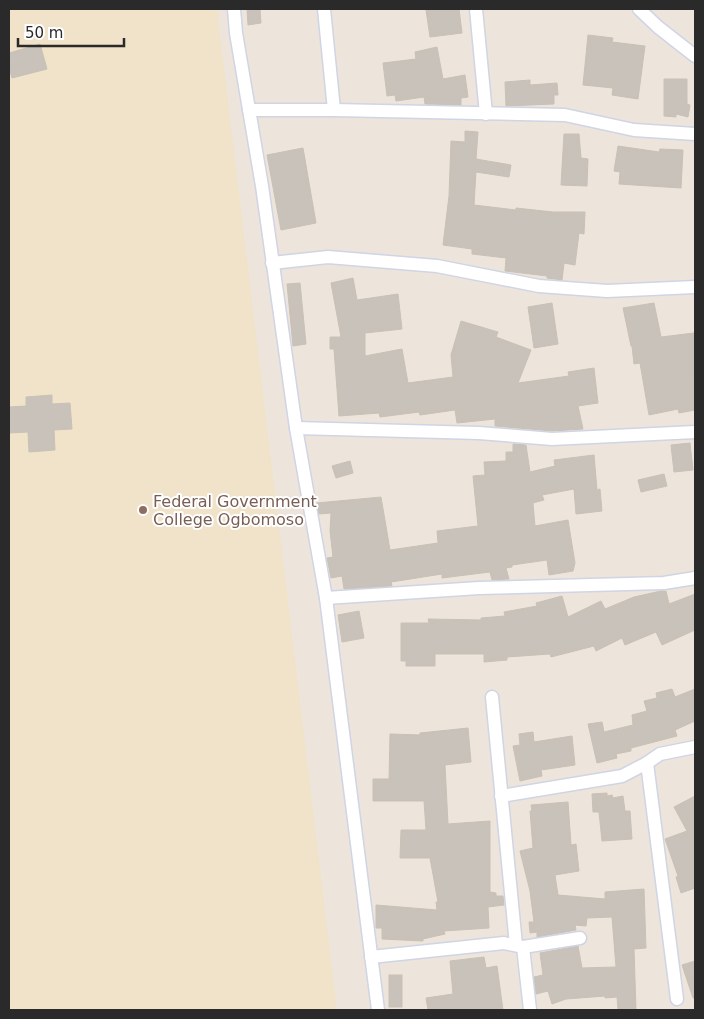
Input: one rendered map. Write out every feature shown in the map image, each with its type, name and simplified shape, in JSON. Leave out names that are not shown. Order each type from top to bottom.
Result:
[{"type":"street","points":[[234,9],[236,33],[262,186],[296,428],[326,598],[378,1010]]},
{"type":"street","points":[[324,9],[334,110]]},
{"type":"street","points":[[476,9],[486,114]]},
{"type":"street","points":[[640,9],[658,27],[695,56]]},
{"type":"street","points":[[249,110],[564,115],[634,130],[695,134]]},
{"type":"street","points":[[272,264],[328,257],[437,266],[539,286],[607,291],[695,287]]},
{"type":"street","points":[[296,428],[479,433],[552,439],[695,432]]},
{"type":"street","points":[[326,598],[479,588],[664,583],[695,578]]},
{"type":"street","points":[[492,698],[501,796],[530,1010]]},
{"type":"street","points":[[501,796],[622,776],[660,754],[695,747]]},
{"type":"street","points":[[647,763],[678,999]]},
{"type":"street","points":[[371,957],[504,943],[520,946],[580,938]]},
{"type":"shaded area","name":"Federal Government College Ogbomoso","points":[[9,9],[217,9],[337,1010],[9,1010]]},
{"type":"building","points":[[247,9],[260,9],[261,23],[248,25]]},
{"type":"building","points":[[459,9],[462,33],[430,37],[426,10]]},
{"type":"building","points":[[588,35],[613,38],[612,42],[645,46],[638,99],[612,95],[613,88],[583,85]]},
{"type":"building","points":[[40,44],[47,69],[12,78],[9,68],[9,53]]},
{"type":"building","points":[[437,47],[443,79],[465,75],[468,97],[461,98],[461,105],[425,104],[424,97],[396,101],[395,95],[387,96],[383,63],[416,59],[415,52]]},
{"type":"building","points":[[664,79],[687,79],[687,104],[690,105],[688,117],[676,114],[676,117],[664,116]]},
{"type":"building","points":[[530,80],[530,85],[557,83],[558,95],[554,95],[554,104],[506,106],[505,82]]},
{"type":"building","points":[[465,131],[478,132],[476,159],[511,165],[509,177],[476,172],[474,205],[516,210],[516,208],[553,212],[585,212],[584,234],[579,233],[575,265],[564,263],[562,280],[547,278],[547,276],[505,271],[506,258],[472,254],[472,249],[443,245],[449,196],[451,141],[465,142]]},
{"type":"building","points":[[564,134],[579,134],[581,158],[588,159],[587,186],[561,185]]},
{"type":"building","points":[[618,146],[659,152],[660,149],[683,150],[681,188],[619,184],[620,172],[614,171]]},
{"type":"building","points":[[303,148],[316,223],[281,230],[267,155]]},
{"type":"building","points":[[353,278],[357,300],[398,294],[402,329],[365,333],[365,356],[402,349],[408,383],[453,377],[451,355],[461,321],[498,332],[496,337],[531,350],[518,383],[569,376],[568,372],[594,368],[598,403],[578,406],[583,429],[552,431],[495,426],[495,419],[457,423],[455,410],[420,415],[419,412],[380,417],[379,413],[339,416],[334,349],[330,349],[330,337],[341,337],[331,283]]},
{"type":"building","points":[[300,283],[306,344],[293,346],[287,284]]},
{"type":"building","points":[[552,303],[558,344],[534,348],[528,307]]},
{"type":"building","points":[[654,303],[661,337],[694,333],[695,410],[679,413],[678,409],[649,415],[640,363],[634,364],[632,346],[623,308]]},
{"type":"building","points":[[52,395],[52,404],[70,403],[72,429],[54,430],[55,450],[29,452],[28,432],[9,433],[9,407],[26,406],[26,397]]},
{"type":"building","points":[[690,443],[693,470],[674,472],[671,445]]},
{"type":"building","points":[[513,444],[526,445],[530,472],[555,466],[554,460],[594,455],[597,490],[600,489],[602,511],[576,514],[574,489],[542,495],[544,500],[533,503],[535,526],[568,520],[575,563],[573,571],[549,575],[547,560],[512,565],[512,567],[506,568],[509,579],[492,580],[490,572],[442,578],[442,574],[391,582],[392,586],[344,589],[342,576],[331,578],[327,558],[333,557],[330,531],[331,513],[319,514],[317,503],[381,497],[390,550],[438,543],[437,531],[478,526],[473,476],[485,475],[484,462],[506,461],[506,452],[513,452]]},
{"type":"building","points":[[350,461],[353,473],[336,478],[332,466]]},
{"type":"building","points":[[664,474],[667,486],[641,492],[638,480]]},
{"type":"building","points":[[666,591],[669,604],[695,594],[695,630],[662,645],[656,632],[625,645],[622,638],[596,651],[594,646],[551,657],[550,654],[507,657],[507,660],[484,662],[484,654],[435,654],[435,666],[406,666],[406,661],[401,661],[401,623],[429,623],[428,619],[481,620],[481,618],[505,616],[504,612],[537,606],[536,603],[562,596],[568,617],[601,601],[605,609],[634,597]]},
{"type":"building","points":[[359,611],[364,638],[342,642],[338,615]]},
{"type":"building","points":[[672,689],[675,697],[695,689],[695,721],[675,730],[677,736],[631,748],[631,751],[616,754],[617,758],[597,763],[588,724],[602,722],[604,732],[633,725],[632,715],[647,711],[644,701],[657,698],[656,693]]},
{"type":"building","points":[[468,728],[471,762],[445,765],[448,824],[490,821],[490,892],[496,893],[496,896],[503,896],[504,905],[488,907],[489,928],[444,931],[445,934],[423,939],[423,941],[382,939],[382,928],[376,928],[376,905],[437,910],[436,902],[438,902],[430,858],[400,858],[401,830],[426,830],[424,801],[373,801],[373,779],[389,779],[390,734],[420,735],[420,733]]},
{"type":"building","points":[[533,732],[534,742],[572,736],[575,765],[541,770],[542,776],[520,781],[513,746],[520,745],[519,734]]},
{"type":"building","points":[[607,793],[607,796],[612,795],[613,798],[623,796],[625,811],[630,811],[632,839],[602,841],[599,812],[593,812],[592,794]]},
{"type":"building","points":[[695,796],[695,888],[681,893],[676,877],[678,876],[665,839],[687,831],[674,807]]},
{"type":"building","points":[[568,802],[571,845],[576,844],[579,871],[555,875],[558,895],[605,899],[605,892],[644,889],[646,948],[634,949],[636,1010],[618,1010],[617,997],[566,999],[552,1004],[548,991],[536,994],[534,977],[543,975],[540,953],[578,946],[582,968],[616,967],[612,917],[587,918],[586,926],[575,925],[576,930],[537,937],[537,932],[530,933],[529,922],[534,922],[530,891],[520,851],[533,848],[531,805]]},
{"type":"building","points":[[484,957],[486,968],[497,966],[503,1010],[428,1010],[426,998],[453,994],[450,961]]},
{"type":"building","points":[[695,961],[695,998],[693,998],[682,965]]},
{"type":"building","points":[[389,975],[402,975],[402,1007],[389,1007]]},
{"type":"place","name":"Federal Government College Ogbomoso","points":[[143,510]]}]
